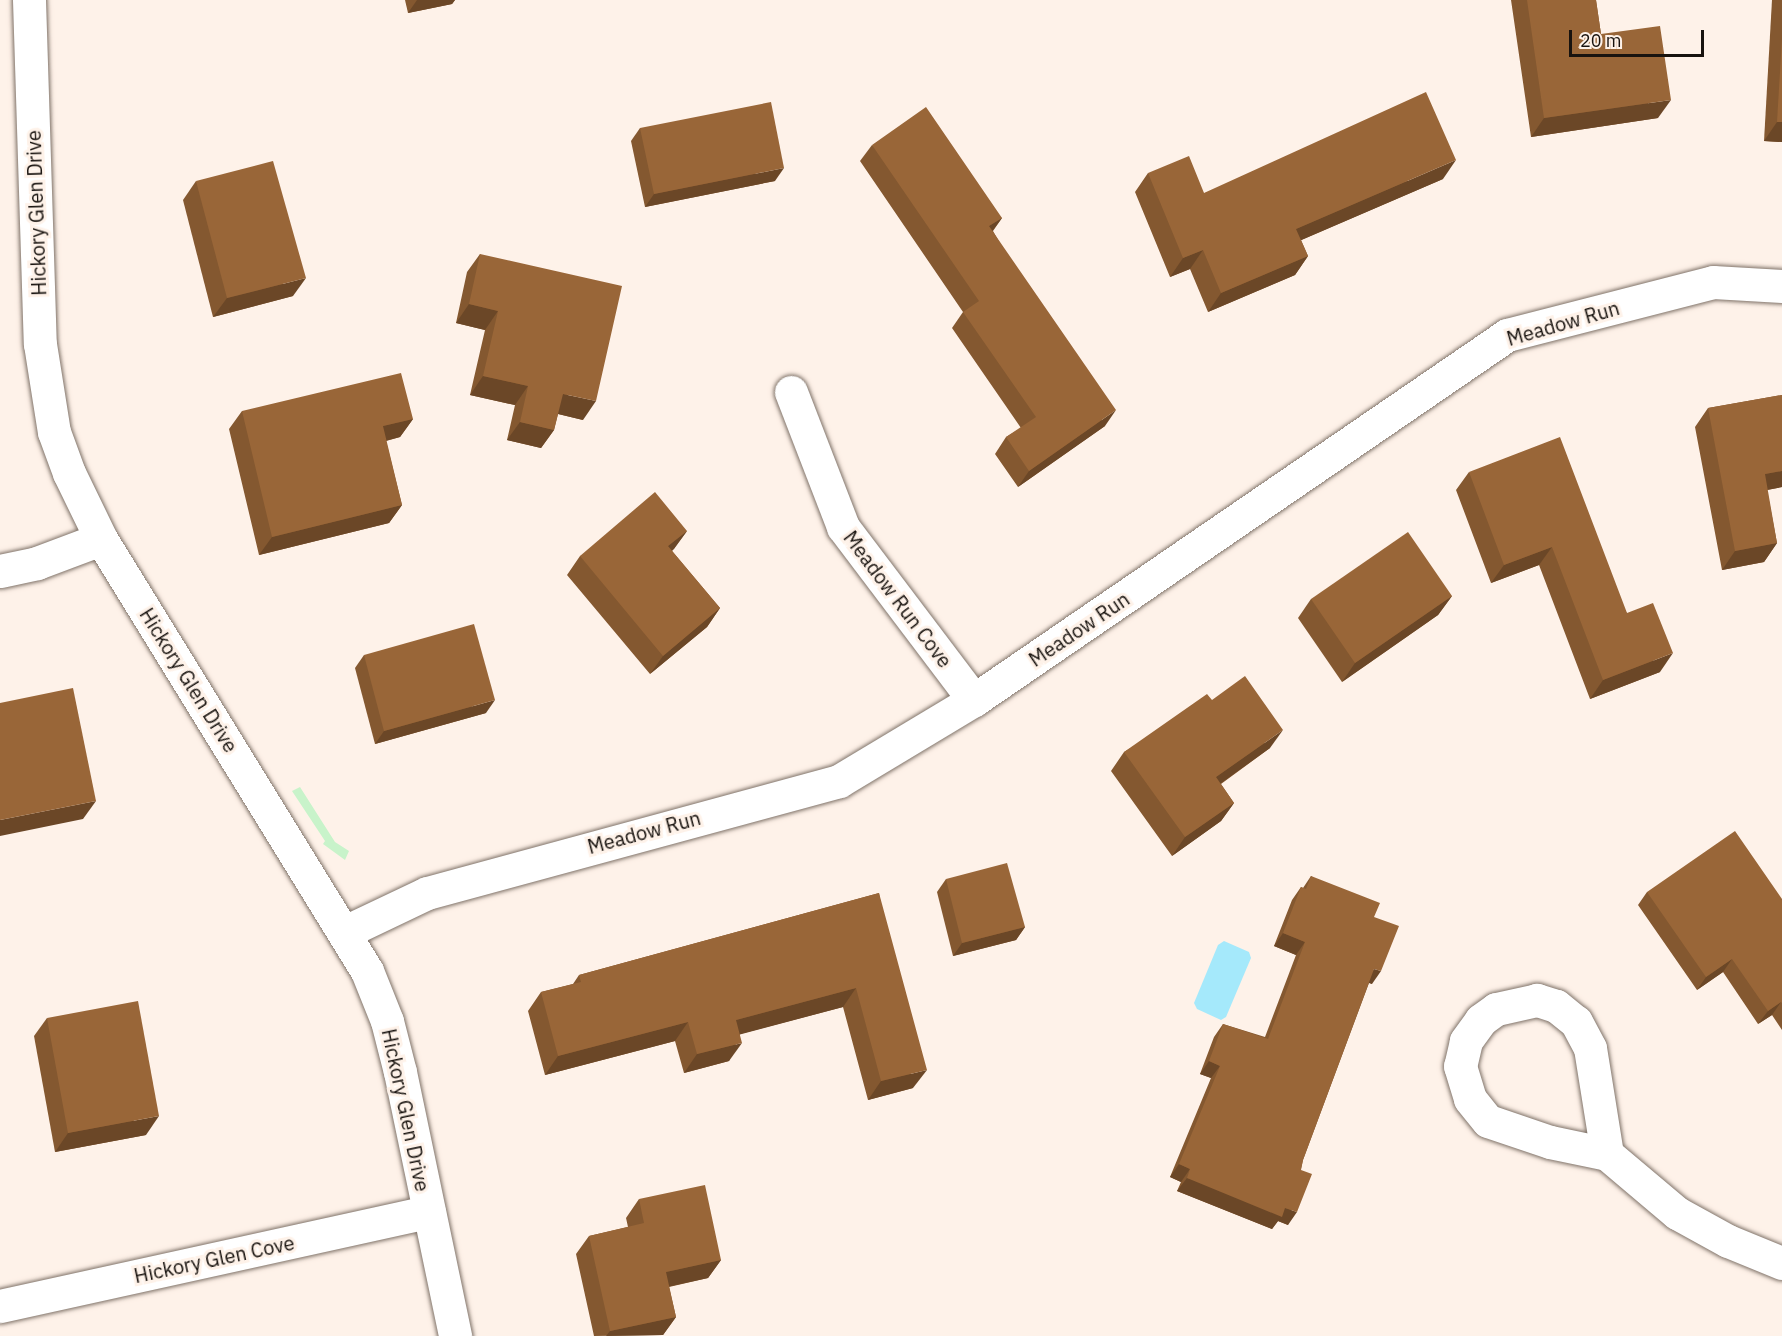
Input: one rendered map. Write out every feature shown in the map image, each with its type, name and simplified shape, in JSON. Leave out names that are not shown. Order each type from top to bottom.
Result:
[{"type":"street","name":"Hickory Glen Drive","points":[[29,0],[45,388],[54,432],[69,473],[102,539],[345,932],[387,1021],[455,1336]]},
{"type":"street","name":"Meadow Run","points":[[345,932],[426,893],[839,781],[974,700],[1507,335],[1713,282],[1782,286]]},
{"type":"street","name":"Meadow Run Cove","points":[[791,392],[843,527],[974,700]]},
{"type":"street","points":[[0,571],[37,563],[102,539]]},
{"type":"street","points":[[1607,1154],[1590,1048],[1576,1022],[1556,1006],[1537,999],[1496,1009],[1480,1020],[1466,1041],[1460,1066],[1470,1099],[1488,1121],[1550,1142],[1607,1154],[1677,1213],[1728,1241],[1782,1263]]},
{"type":"street","name":"Hickory Glen Cove","points":[[0,1306],[429,1212]]},
{"type":"green space","points":[[300,787],[335,842],[349,851],[345,860],[323,844],[325,841],[292,791]]},
{"type":"water","points":[[1224,941],[1249,952],[1251,958],[1226,1017],[1221,1020],[1197,1009],[1194,1003],[1218,945]]},
{"type":"building","points":[[1527,0],[1596,0],[1601,34],[1660,26],[1671,100],[1544,118]]},
{"type":"building","points":[[1782,38],[1782,122],[1777,122]]},
{"type":"building","points":[[1426,92],[1456,160],[1296,229],[1308,256],[1221,293],[1203,250],[1183,258],[1148,173],[1189,156],[1204,193]]},
{"type":"building","points":[[771,102],[784,168],[654,194],[640,128]]},
{"type":"building","points":[[926,107],[1002,218],[989,226],[1116,410],[1029,471],[1006,437],[1036,417],[963,312],[979,301],[872,145]]},
{"type":"building","points":[[273,161],[306,278],[227,298],[196,181]]},
{"type":"building","points":[[480,254],[622,286],[596,401],[563,394],[554,430],[520,422],[528,386],[483,376],[498,311],[469,304]]},
{"type":"building","points":[[401,373],[413,419],[383,426],[402,505],[272,537],[242,411]]},
{"type":"building","points":[[1782,395],[1782,471],[1765,474],[1777,543],[1735,551],[1708,408]]},
{"type":"building","points":[[1560,437],[1627,613],[1653,603],[1673,653],[1603,680],[1552,547],[1504,565],[1469,472]]},
{"type":"building","points":[[655,492],[687,531],[668,546],[720,608],[663,656],[580,556]]},
{"type":"building","points":[[1408,532],[1452,596],[1355,663],[1311,599]]},
{"type":"building","points":[[474,624],[495,700],[384,731],[364,655]]},
{"type":"building","points":[[1245,676],[1283,730],[1216,777],[1234,803],[1185,837],[1124,752],[1207,694],[1212,700]]},
{"type":"building","points":[[73,688],[96,801],[0,820],[0,703]]},
{"type":"building","points":[[1735,831],[1782,899],[1782,1003],[1768,1011],[1732,959],[1706,977],[1647,892]]},
{"type":"building","points":[[1007,863],[1025,927],[962,943],[946,879]]},
{"type":"building","points":[[1311,876],[1380,903],[1374,917],[1399,926],[1381,971],[1374,969],[1303,1160],[1301,1170],[1312,1174],[1297,1212],[1285,1208],[1282,1217],[1187,1178],[1190,1169],[1179,1164],[1220,1066],[1209,1061],[1223,1024],[1268,1039],[1305,942],[1283,933],[1301,887],[1306,889]]},
{"type":"building","points":[[879,893],[927,1070],[881,1081],[856,988],[736,1020],[742,1043],[697,1054],[688,1022],[558,1056],[541,992],[581,982],[579,975]]},
{"type":"building","points":[[138,1001],[159,1116],[68,1133],[47,1018]]},
{"type":"building","points":[[705,1185],[721,1260],[666,1272],[676,1317],[610,1331],[589,1236],[644,1223],[639,1199]]}]
